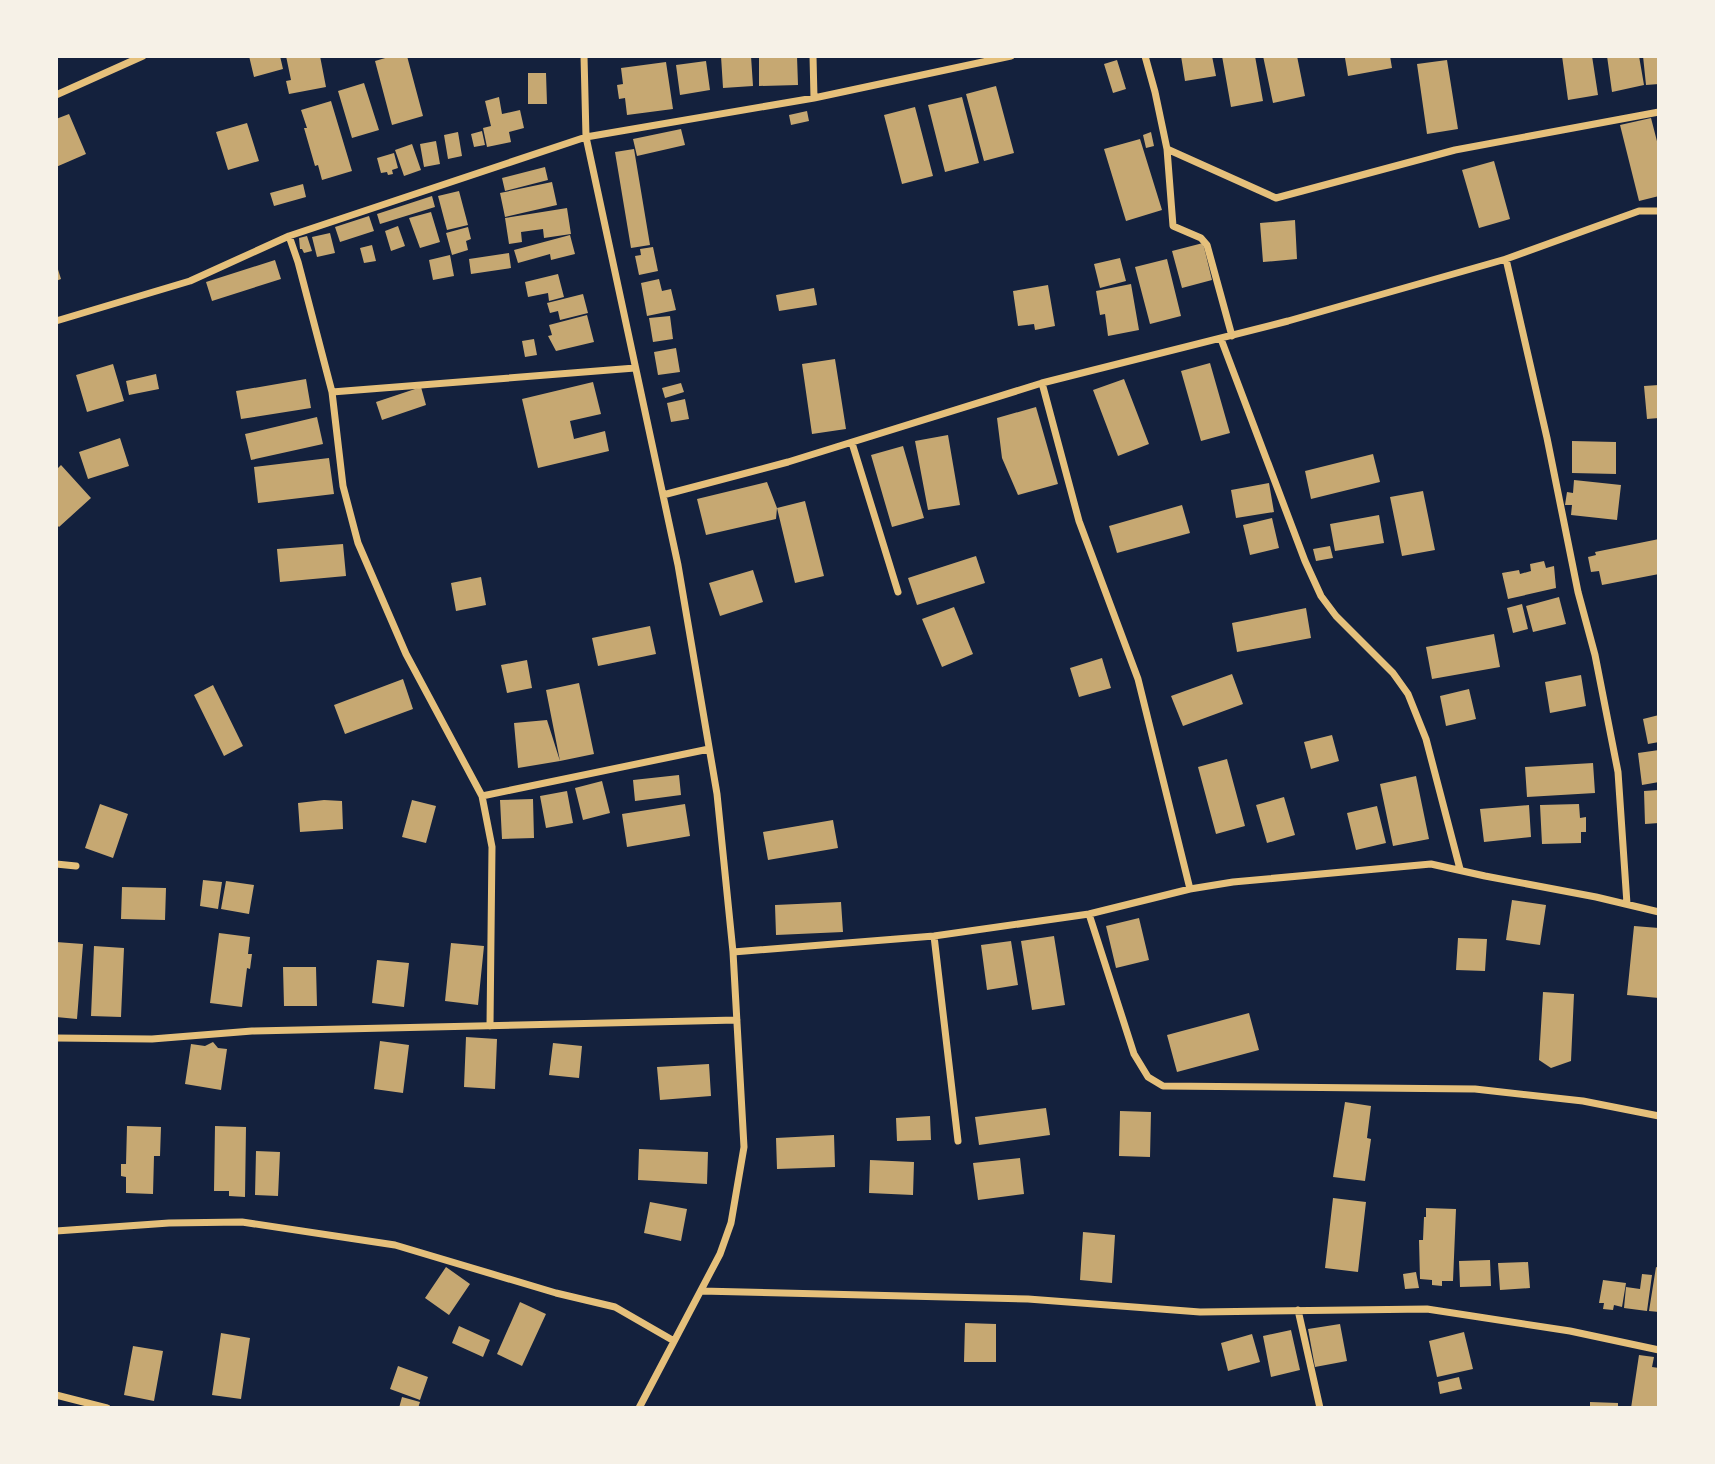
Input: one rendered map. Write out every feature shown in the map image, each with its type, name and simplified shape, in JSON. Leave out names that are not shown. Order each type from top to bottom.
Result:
[{"type":"street","points":[[56,95],[143,56]]},
{"type":"street","points":[[584,56],[586,137],[678,565],[717,794],[733,952],[744,1147],[731,1223],[720,1254],[639,1408]]},
{"type":"street","points":[[813,56],[814,97]]},
{"type":"street","points":[[1145,56],[1167,149],[1172,226],[1201,238],[1207,245],[1232,336]]},
{"type":"street","points":[[56,321],[190,281],[289,236],[586,137],[814,97],[1007,57]]},
{"type":"street","points":[[1167,149],[1276,198],[1455,150],[1659,112]]},
{"type":"street","points":[[663,495],[788,463],[1042,383],[1221,339],[1506,259],[1639,211],[1659,211]]},
{"type":"street","points":[[289,236],[331,392],[343,486],[358,543],[406,654],[482,796],[492,847],[490,1026]]},
{"type":"street","points":[[1506,259],[1547,438],[1578,592],[1595,655],[1618,772],[1627,904]]},
{"type":"street","points":[[1221,339],[1305,561],[1321,596],[1336,616],[1393,673],[1408,694],[1426,739],[1460,869]]},
{"type":"street","points":[[331,392],[635,368]]},
{"type":"street","points":[[1042,383],[1079,520],[1138,679],[1191,889]]},
{"type":"street","points":[[852,443],[898,592]]},
{"type":"street","points":[[482,796],[709,749]]},
{"type":"street","points":[[56,864],[76,866]]},
{"type":"street","points":[[733,952],[934,936],[1089,914],[1191,889],[1233,882],[1431,864],[1659,912]]},
{"type":"street","points":[[1089,914],[1134,1055],[1148,1077],[1163,1086],[1475,1089],[1583,1101],[1659,1115]]},
{"type":"street","points":[[934,936],[958,1141]]},
{"type":"street","points":[[56,1038],[152,1039],[252,1031],[737,1020]]},
{"type":"street","points":[[56,1231],[169,1223],[242,1222],[395,1245],[556,1293],[615,1307],[674,1341]]},
{"type":"street","points":[[701,1291],[1028,1299],[1200,1312],[1427,1310],[1570,1331],[1659,1350]]},
{"type":"street","points":[[1298,1310],[1320,1408]]},
{"type":"street","points":[[56,1395],[107,1408]]},
{"type":"building","points":[[249,56],[280,56],[283,69],[254,77]]},
{"type":"building","points":[[286,56],[320,56],[326,87],[289,94],[286,81],[291,80]]},
{"type":"building","points":[[392,56],[407,56],[423,116],[392,125],[375,61]]},
{"type":"building","points":[[721,56],[751,56],[753,86],[723,88]]},
{"type":"building","points":[[759,56],[797,56],[798,85],[759,86]]},
{"type":"building","points":[[1181,56],[1212,56],[1216,76],[1185,81]]},
{"type":"building","points":[[1222,56],[1255,56],[1263,101],[1231,107]]},
{"type":"building","points":[[1263,56],[1297,56],[1305,96],[1273,103]]},
{"type":"building","points":[[1390,56],[1392,68],[1348,76],[1345,58]]},
{"type":"building","points":[[1562,56],[1592,56],[1598,95],[1568,100]]},
{"type":"building","points":[[1607,56],[1639,56],[1644,85],[1612,92]]},
{"type":"building","points":[[1643,56],[1659,56],[1659,84],[1646,85]]},
{"type":"building","points":[[1117,60],[1126,89],[1113,93],[1104,64]]},
{"type":"building","points":[[1447,60],[1458,129],[1427,134],[1417,64]]},
{"type":"building","points":[[706,61],[710,90],[680,95],[676,65]]},
{"type":"building","points":[[666,62],[673,109],[627,115],[625,98],[619,99],[617,85],[623,84],[621,68]]},
{"type":"building","points":[[528,73],[546,73],[547,104],[528,104]]},
{"type":"building","points":[[364,83],[379,130],[352,138],[338,91]]},
{"type":"building","points":[[996,86],[1014,153],[984,161],[966,94]]},
{"type":"building","points":[[499,97],[502,114],[520,110],[524,128],[509,132],[511,142],[487,147],[483,128],[491,126],[485,101]]},
{"type":"building","points":[[962,97],[979,163],[945,172],[928,105]]},
{"type":"building","points":[[331,101],[352,171],[322,180],[318,165],[315,166],[301,110]]},
{"type":"building","points":[[915,107],[933,176],[902,184],[884,115]]},
{"type":"building","points":[[807,111],[809,121],[791,125],[789,115]]},
{"type":"building","points":[[69,114],[86,154],[56,167],[56,119]]},
{"type":"building","points":[[1651,118],[1659,149],[1659,196],[1639,201],[1620,125]]},
{"type":"building","points":[[247,123],[259,161],[228,170],[216,132]]},
{"type":"building","points":[[681,129],[685,145],[637,156],[633,139]]},
{"type":"building","points":[[482,131],[485,145],[474,147],[471,134]]},
{"type":"building","points":[[458,132],[462,156],[448,159],[444,135]]},
{"type":"building","points":[[1151,132],[1154,146],[1146,148],[1143,135]]},
{"type":"building","points":[[1140,139],[1162,210],[1126,221],[1104,149]]},
{"type":"building","points":[[436,141],[440,164],[424,167],[420,144]]},
{"type":"building","points":[[412,144],[421,170],[404,176],[395,150]]},
{"type":"building","points":[[634,149],[650,245],[631,248],[615,152]]},
{"type":"building","points":[[394,153],[398,168],[392,170],[393,174],[381,173],[377,158]]},
{"type":"building","points":[[1494,161],[1510,219],[1479,228],[1462,170]]},
{"type":"building","points":[[545,167],[548,180],[505,191],[502,178]]},
{"type":"building","points":[[552,182],[557,205],[505,217],[500,193]]},
{"type":"building","points":[[303,184],[306,197],[274,206],[270,193]]},
{"type":"building","points":[[459,191],[468,225],[447,230],[438,196]]},
{"type":"building","points":[[432,196],[435,207],[380,224],[377,214]]},
{"type":"building","points":[[567,208],[571,234],[544,238],[543,229],[521,232],[522,242],[509,244],[505,218]]},
{"type":"building","points":[[431,212],[440,242],[420,248],[409,218]]},
{"type":"building","points":[[369,216],[374,231],[340,242],[335,227]]},
{"type":"building","points":[[1295,220],[1297,259],[1263,262],[1260,223]]},
{"type":"building","points":[[398,226],[405,246],[391,251],[385,231]]},
{"type":"building","points":[[468,227],[471,239],[466,241],[468,250],[452,255],[446,233]]},
{"type":"building","points":[[330,233],[335,253],[317,257],[312,237]]},
{"type":"building","points":[[570,235],[575,254],[551,260],[550,254],[518,263],[514,250]]},
{"type":"building","points":[[307,236],[312,251],[304,253],[300,249],[299,238]]},
{"type":"building","points":[[1203,243],[1212,280],[1182,288],[1172,251]]},
{"type":"building","points":[[372,245],[376,261],[364,263],[360,248]]},
{"type":"building","points":[[653,247],[658,271],[639,275],[635,256],[641,255],[640,249]]},
{"type":"building","points":[[509,253],[511,268],[471,274],[469,259]]},
{"type":"building","points":[[450,255],[454,276],[433,280],[429,260]]},
{"type":"building","points":[[1120,258],[1126,281],[1100,288],[1094,264]]},
{"type":"building","points":[[1167,259],[1181,316],[1150,324],[1135,267]]},
{"type":"building","points":[[275,260],[281,279],[212,301],[206,282]]},
{"type":"building","points":[[56,263],[61,279],[56,281]]},
{"type":"building","points":[[558,274],[564,297],[549,301],[548,293],[528,297],[525,282]]},
{"type":"building","points":[[659,279],[662,291],[671,289],[676,310],[647,316],[641,283]]},
{"type":"building","points":[[1131,284],[1139,330],[1108,336],[1105,314],[1100,315],[1096,291]]},
{"type":"building","points":[[1048,285],[1055,326],[1035,330],[1034,324],[1018,326],[1013,291]]},
{"type":"building","points":[[814,288],[817,305],[779,311],[776,295]]},
{"type":"building","points":[[583,294],[588,313],[560,320],[558,311],[550,313],[547,303]]},
{"type":"building","points":[[587,315],[594,342],[556,351],[548,336],[552,335],[549,325]]},
{"type":"building","points":[[670,316],[673,339],[653,342],[649,318]]},
{"type":"building","points":[[534,339],[537,355],[525,357],[522,341]]},
{"type":"building","points":[[676,348],[680,372],[658,375],[654,352]]},
{"type":"building","points":[[835,359],[846,429],[812,434],[802,364]]},
{"type":"building","points":[[1210,363],[1230,433],[1201,441],[1181,371]]},
{"type":"building","points":[[113,364],[124,401],[87,412],[76,375]]},
{"type":"building","points":[[156,374],[159,389],[129,395],[126,381]]},
{"type":"building","points":[[306,379],[311,408],[241,419],[236,391]]},
{"type":"building","points":[[1124,379],[1149,444],[1118,456],[1093,390]]},
{"type":"building","points":[[593,382],[601,414],[570,421],[574,439],[605,431],[609,451],[538,468],[522,399]]},
{"type":"building","points":[[681,383],[684,392],[665,398],[662,388]]},
{"type":"building","points":[[1659,385],[1659,418],[1647,419],[1644,386]]},
{"type":"building","points":[[421,387],[426,405],[382,420],[376,402]]},
{"type":"building","points":[[685,399],[689,419],[671,422],[667,403]]},
{"type":"building","points":[[1036,407],[1058,484],[1018,495],[1002,458],[997,418]]},
{"type":"building","points":[[317,417],[323,444],[251,460],[245,434]]},
{"type":"building","points":[[948,435],[960,505],[928,510],[915,441]]},
{"type":"building","points":[[120,438],[129,466],[88,479],[79,452]]},
{"type":"building","points":[[1572,441],[1616,442],[1616,474],[1572,473]]},
{"type":"building","points":[[903,446],[924,518],[892,527],[871,455]]},
{"type":"building","points":[[1373,454],[1380,482],[1311,499],[1305,471]]},
{"type":"building","points":[[329,458],[334,494],[258,503],[254,467]]},
{"type":"building","points":[[61,465],[91,498],[59,527],[56,524],[56,470]]},
{"type":"building","points":[[1574,480],[1621,485],[1617,520],[1571,515],[1572,505],[1565,505],[1567,492],[1573,493]]},
{"type":"building","points":[[767,482],[777,508],[776,519],[706,535],[697,499]]},
{"type":"building","points":[[1269,483],[1274,512],[1236,518],[1231,490]]},
{"type":"building","points":[[1423,491],[1435,550],[1402,556],[1390,497]]},
{"type":"building","points":[[805,501],[824,576],[795,583],[777,508]]},
{"type":"building","points":[[1182,505],[1190,533],[1117,553],[1109,526]]},
{"type":"building","points":[[1379,515],[1384,543],[1335,551],[1330,524]]},
{"type":"building","points":[[1272,518],[1279,548],[1250,555],[1243,525]]},
{"type":"building","points":[[1659,539],[1659,574],[1602,585],[1599,571],[1591,572],[1588,557],[1596,555],[1595,552]]},
{"type":"building","points":[[343,544],[346,576],[280,582],[277,549]]},
{"type":"building","points":[[1330,546],[1333,558],[1316,561],[1313,549]]},
{"type":"building","points":[[976,556],[985,583],[917,605],[908,578]]},
{"type":"building","points":[[1544,561],[1546,568],[1554,566],[1556,588],[1508,599],[1502,573],[1519,570],[1520,574],[1531,571],[1530,564]]},
{"type":"building","points":[[753,570],[763,602],[720,616],[709,583]]},
{"type":"building","points":[[481,577],[486,605],[456,611],[451,583]]},
{"type":"building","points":[[1559,597],[1566,624],[1533,632],[1526,606]]},
{"type":"building","points":[[1522,604],[1528,629],[1513,633],[1507,608]]},
{"type":"building","points":[[954,607],[973,654],[942,667],[922,619]]},
{"type":"building","points":[[1306,608],[1311,638],[1237,652],[1232,623]]},
{"type":"building","points":[[650,626],[656,654],[598,666],[592,638]]},
{"type":"building","points":[[1494,634],[1500,667],[1432,679],[1426,647]]},
{"type":"building","points":[[1102,658],[1111,688],[1079,697],[1070,668]]},
{"type":"building","points":[[527,660],[532,688],[507,693],[501,665]]},
{"type":"building","points":[[1232,674],[1243,704],[1183,726],[1171,696]]},
{"type":"building","points":[[1581,675],[1586,706],[1550,713],[1545,682]]},
{"type":"building","points":[[403,679],[413,709],[345,734],[334,705]]},
{"type":"building","points":[[579,683],[594,754],[560,761],[546,690]]},
{"type":"building","points":[[213,685],[243,746],[224,756],[194,695]]},
{"type":"building","points":[[1469,689],[1476,719],[1446,726],[1440,696]]},
{"type":"building","points":[[1659,715],[1659,742],[1648,744],[1643,719]]},
{"type":"building","points":[[547,720],[560,761],[518,768],[514,723]]},
{"type":"building","points":[[1332,735],[1339,761],[1311,769],[1304,742]]},
{"type":"building","points":[[1659,750],[1659,782],[1642,785],[1638,753]]},
{"type":"building","points":[[1227,759],[1245,826],[1216,834],[1198,767]]},
{"type":"building","points":[[1593,763],[1595,793],[1527,797],[1525,767]]},
{"type":"building","points":[[679,775],[681,795],[635,801],[633,780]]},
{"type":"building","points":[[1416,776],[1429,839],[1393,846],[1380,784]]},
{"type":"building","points":[[602,781],[610,813],[583,820],[575,788]]},
{"type":"building","points":[[1659,790],[1659,823],[1645,824],[1644,791]]},
{"type":"building","points":[[567,791],[573,823],[546,828],[540,796]]},
{"type":"building","points":[[1284,797],[1295,835],[1267,843],[1256,805]]},
{"type":"building","points":[[533,799],[534,838],[502,839],[500,800]]},
{"type":"building","points":[[412,800],[436,806],[426,843],[402,837]]},
{"type":"building","points":[[342,801],[343,829],[300,832],[298,803]]},
{"type":"building","points":[[100,804],[128,814],[113,858],[85,848]]},
{"type":"building","points":[[685,804],[690,836],[627,847],[622,814]]},
{"type":"building","points":[[1579,804],[1580,818],[1586,817],[1586,832],[1581,832],[1581,843],[1542,844],[1540,805]]},
{"type":"building","points":[[1529,805],[1531,837],[1484,842],[1480,809]]},
{"type":"building","points":[[1377,806],[1386,843],[1356,850],[1347,813]]},
{"type":"building","points":[[833,820],[838,848],[768,860],[763,832]]},
{"type":"building","points":[[203,880],[222,882],[218,909],[200,906]]},
{"type":"building","points":[[226,881],[254,885],[249,914],[221,909]]},
{"type":"building","points":[[122,887],[166,888],[165,920],[121,919]]},
{"type":"building","points":[[1512,900],[1546,905],[1540,945],[1506,940]]},
{"type":"building","points":[[841,902],[843,932],[776,935],[775,905]]},
{"type":"building","points":[[1139,918],[1149,960],[1116,968],[1106,926]]},
{"type":"building","points":[[1634,926],[1659,928],[1659,998],[1627,995]]},
{"type":"building","points":[[219,933],[250,937],[248,954],[252,954],[250,969],[247,968],[242,1007],[210,1003]]},
{"type":"building","points":[[1054,936],[1065,1005],[1032,1010],[1021,941]]},
{"type":"building","points":[[1458,938],[1487,939],[1485,971],[1456,970]]},
{"type":"building","points":[[1011,941],[1018,985],[987,990],[981,945]]},
{"type":"building","points":[[56,942],[83,944],[77,1019],[56,1017]]},
{"type":"building","points":[[451,943],[484,946],[478,1005],[445,1001]]},
{"type":"building","points":[[94,946],[124,948],[121,1017],[91,1016]]},
{"type":"building","points":[[377,960],[409,963],[404,1007],[372,1003]]},
{"type":"building","points":[[283,967],[316,967],[317,1006],[284,1006]]},
{"type":"building","points":[[1543,992],[1574,994],[1571,1061],[1551,1068],[1539,1060]]},
{"type":"building","points":[[1249,1013],[1259,1050],[1177,1072],[1167,1035]]},
{"type":"building","points":[[466,1037],[497,1039],[495,1089],[464,1087]]},
{"type":"building","points":[[380,1041],[409,1045],[403,1093],[374,1089]]},
{"type":"building","points":[[213,1042],[218,1048],[227,1049],[221,1090],[185,1084],[191,1044],[205,1046]]},
{"type":"building","points":[[553,1043],[582,1046],[579,1078],[549,1075]]},
{"type":"building","points":[[709,1064],[711,1096],[660,1100],[657,1067]]},
{"type":"building","points":[[1345,1102],[1371,1106],[1367,1138],[1371,1139],[1365,1181],[1333,1177]]},
{"type":"building","points":[[1046,1108],[1050,1135],[979,1145],[975,1117]]},
{"type":"building","points":[[1120,1111],[1151,1112],[1150,1157],[1119,1156]]},
{"type":"building","points":[[930,1116],[931,1140],[897,1141],[896,1118]]},
{"type":"building","points":[[127,1126],[161,1127],[160,1156],[154,1156],[153,1194],[126,1193],[126,1177],[121,1176],[121,1164],[126,1164]]},
{"type":"building","points":[[215,1126],[246,1127],[245,1197],[229,1196],[229,1191],[214,1191]]},
{"type":"building","points":[[834,1135],[835,1167],[777,1169],[776,1138]]},
{"type":"building","points":[[639,1149],[708,1152],[707,1184],[638,1180]]},
{"type":"building","points":[[256,1151],[280,1152],[278,1196],[255,1195]]},
{"type":"building","points":[[1020,1158],[1024,1194],[978,1200],[973,1163]]},
{"type":"building","points":[[870,1160],[914,1162],[913,1195],[869,1193]]},
{"type":"building","points":[[1333,1198],[1366,1202],[1358,1272],[1325,1268]]},
{"type":"building","points":[[650,1202],[687,1209],[681,1241],[644,1233]]},
{"type":"building","points":[[1426,1208],[1456,1209],[1453,1281],[1442,1281],[1442,1286],[1432,1285],[1432,1280],[1420,1279],[1419,1240],[1423,1240]]},
{"type":"building","points":[[1083,1232],[1115,1235],[1112,1283],[1080,1280]]},
{"type":"building","points":[[1490,1260],[1491,1286],[1460,1287],[1459,1261]]},
{"type":"building","points":[[1528,1262],[1530,1288],[1500,1290],[1498,1263]]},
{"type":"building","points":[[446,1267],[470,1284],[449,1315],[425,1298]]},
{"type":"building","points":[[1656,1267],[1659,1268],[1659,1312],[1649,1311]]},
{"type":"building","points":[[1416,1272],[1419,1288],[1405,1289],[1403,1274]]},
{"type":"building","points":[[1642,1274],[1652,1275],[1647,1311],[1624,1308],[1626,1287],[1640,1289]]},
{"type":"building","points":[[1603,1280],[1626,1283],[1622,1307],[1614,1305],[1613,1310],[1603,1309],[1604,1303],[1599,1303]]},
{"type":"building","points":[[520,1302],[546,1314],[522,1366],[497,1354]]},
{"type":"building","points":[[965,1323],[996,1324],[996,1362],[964,1362]]},
{"type":"building","points":[[1340,1324],[1347,1361],[1315,1367],[1308,1329]]},
{"type":"building","points":[[459,1326],[490,1340],[483,1357],[452,1343]]},
{"type":"building","points":[[1291,1330],[1300,1370],[1271,1377],[1263,1336]]},
{"type":"building","points":[[1464,1332],[1473,1369],[1437,1377],[1429,1341]]},
{"type":"building","points":[[221,1333],[250,1338],[241,1399],[212,1395]]},
{"type":"building","points":[[1252,1334],[1260,1362],[1228,1371],[1221,1343]]},
{"type":"building","points":[[133,1346],[163,1351],[154,1401],[124,1395]]},
{"type":"building","points":[[1639,1355],[1654,1357],[1652,1367],[1659,1368],[1659,1408],[1631,1408]]},
{"type":"building","points":[[398,1366],[428,1377],[420,1400],[390,1389]]},
{"type":"building","points":[[1459,1377],[1462,1389],[1440,1394],[1438,1382]]},
{"type":"building","points":[[402,1397],[420,1402],[418,1408],[399,1408]]},
{"type":"building","points":[[1590,1402],[1618,1403],[1618,1408],[1590,1408]]}]
